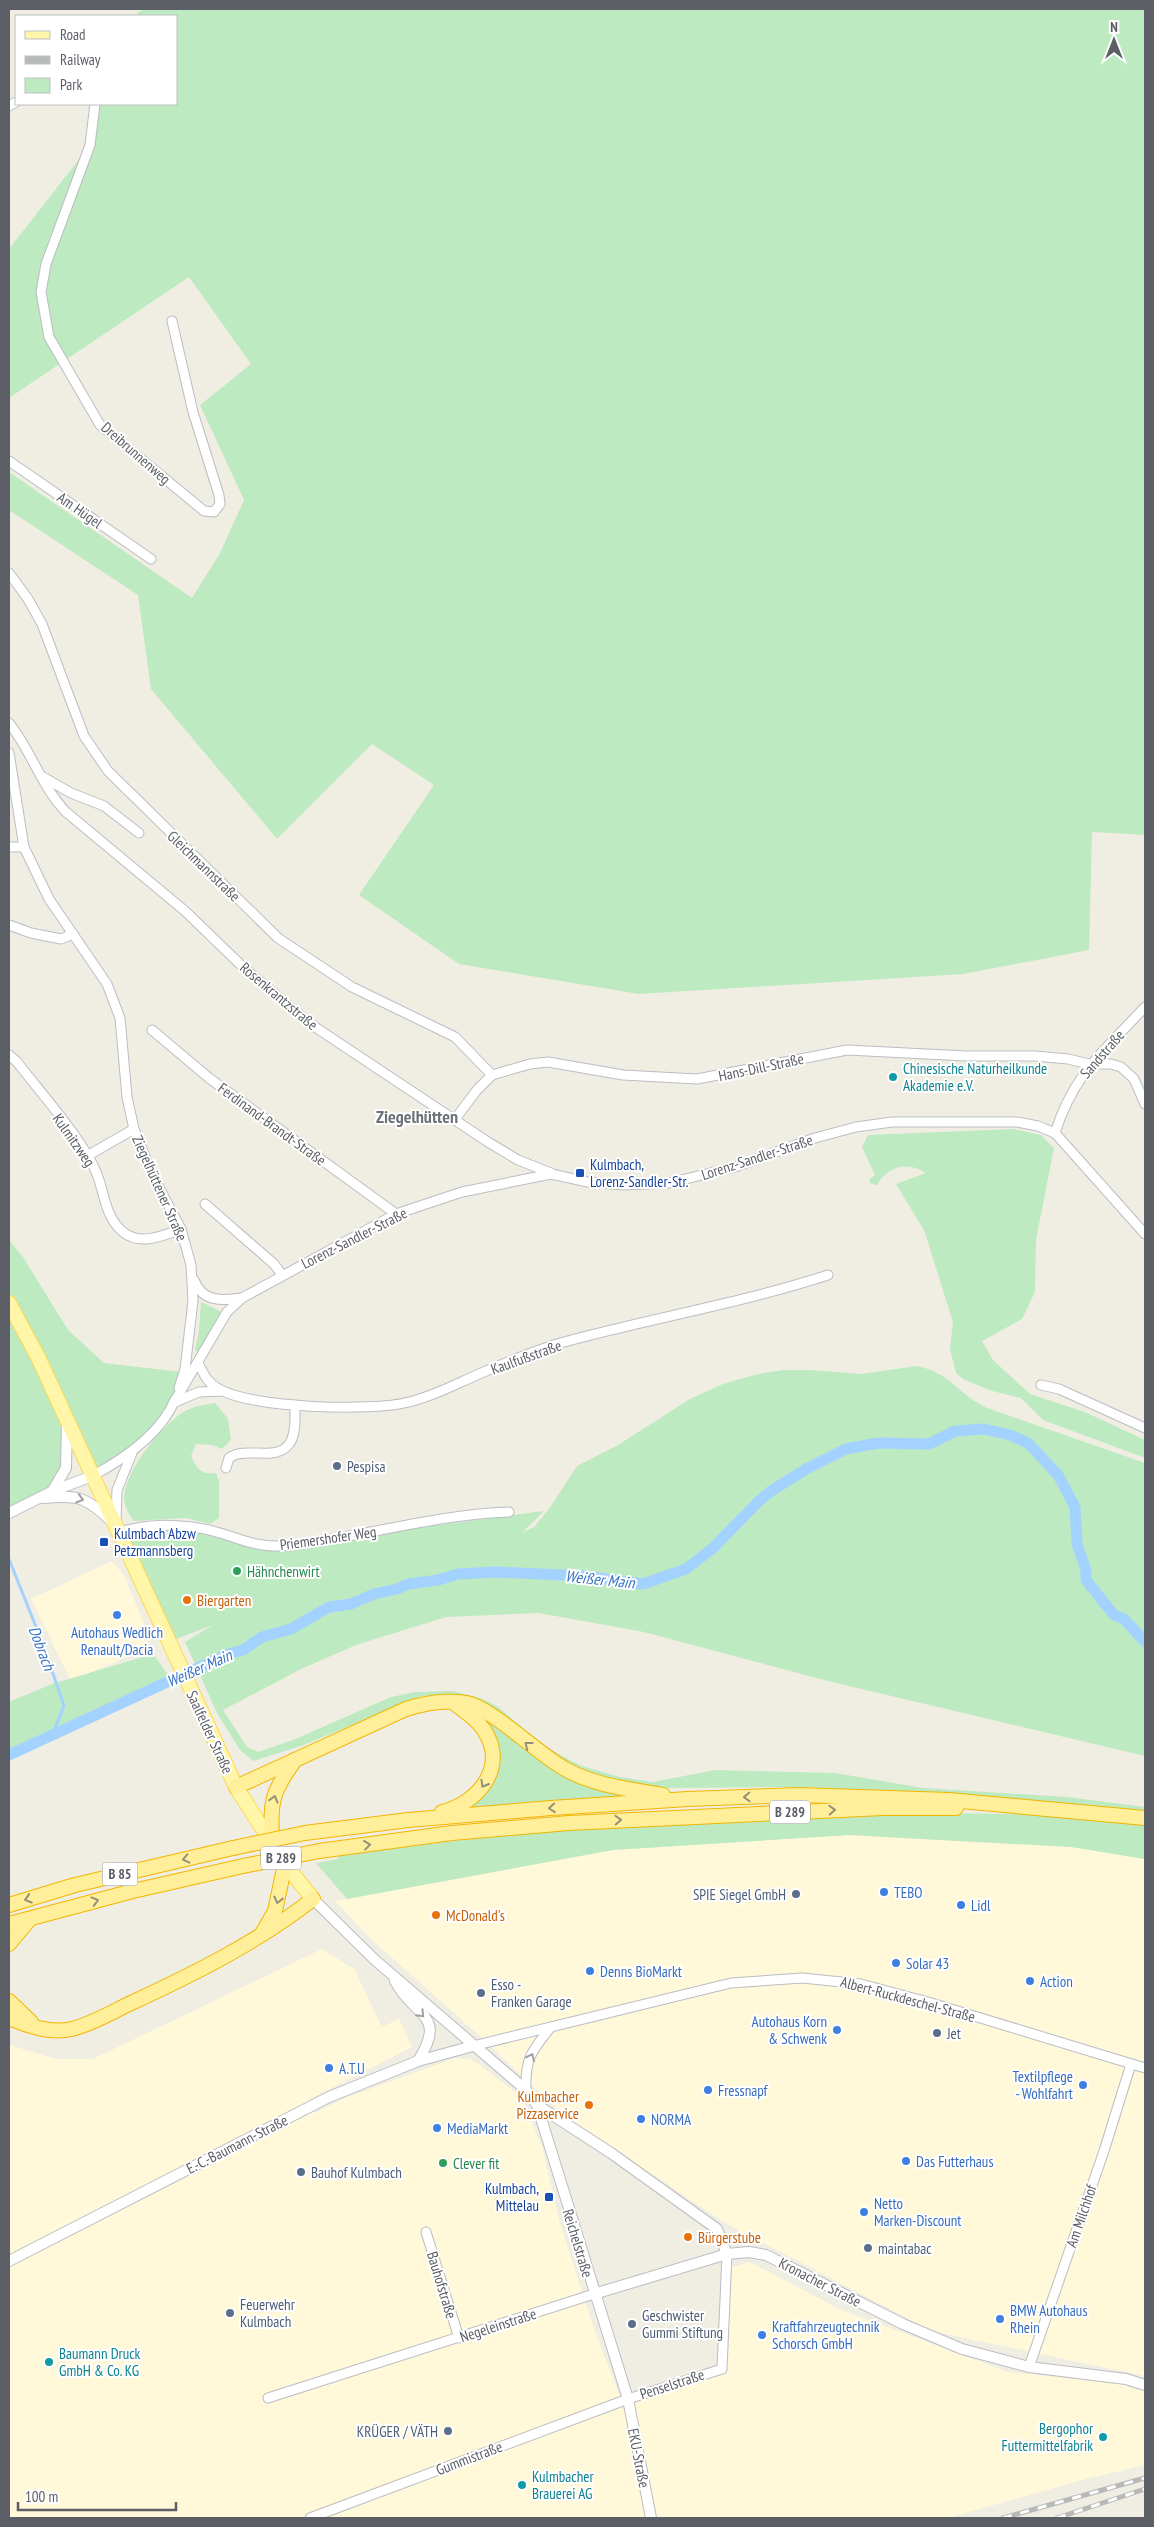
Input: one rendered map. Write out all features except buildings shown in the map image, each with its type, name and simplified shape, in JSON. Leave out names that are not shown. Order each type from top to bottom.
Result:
[{"type":"highway","points":[[408,1820],[452,1810],[471,1800],[486,1782],[491,1770],[490,1740],[474,1717],[452,1702]]},
{"type":"highway","points":[[236,1787],[406,1709],[425,1703],[452,1702],[468,1703],[484,1710],[537,1752],[568,1771],[596,1782],[688,1799]]},
{"type":"highway","points":[[272,1845],[271,1802],[280,1780],[296,1760]]},
{"type":"highway","name":"B 289","points":[[408,1820],[688,1799],[799,1796],[883,1796],[949,1800],[1145,1818]]},
{"type":"highway","name":"B 289","points":[[9,1924],[243,1866],[319,1851],[452,1833],[569,1822],[883,1808],[1012,1807]]},
{"type":"highway","name":"B 85","points":[[9,1905],[75,1885],[233,1848],[305,1833],[408,1820]]},
{"type":"highway","points":[[262,1933],[275,1911],[285,1864]]},
{"type":"highway","points":[[9,2018],[40,2029],[71,2029],[92,2021],[204,1967],[262,1933],[313,1899]]},
{"type":"highway","points":[[9,1944],[31,1918]]},
{"type":"highway","points":[[9,2001],[40,2029]]},
{"type":"main road","name":"Saalfelder Straße","points":[[9,1303],[38,1357],[236,1787],[285,1864],[313,1899]]},
{"type":"street","name":"Dreibrunnenweg","points":[[95,105],[90,146],[46,264],[41,292],[49,337],[100,425],[204,511],[214,512],[220,504],[219,495],[193,412],[172,321]]},
{"type":"street","name":"Am Hügel","points":[[9,461],[151,559]]},
{"type":"street","name":"Gleichmannstraße","points":[[9,573],[28,598],[42,624],[84,736],[93,752],[114,777],[278,938],[352,987],[454,1037],[492,1075]]},
{"type":"street","name":"Rosenkrantzstraße","points":[[9,723],[22,740],[54,798],[66,812],[185,911],[243,967],[310,1023],[518,1160],[551,1174]]},
{"type":"street","name":"Ziegelhüttener Straße","points":[[9,753],[24,847],[50,899],[107,984],[120,1018],[127,1097],[134,1129],[152,1174],[181,1229],[192,1277],[193,1301],[181,1385],[173,1404],[132,1453],[118,1490],[116,1528]]},
{"type":"street","points":[[40,775],[70,793],[104,806],[139,833]]},
{"type":"street","points":[[9,846],[24,847]]},
{"type":"street","points":[[9,925],[61,939],[73,934]]},
{"type":"street","name":"Sandstraße","points":[[1054,1133],[1064,1104],[1089,1064],[1145,1007]]},
{"type":"street","name":"Ferdinand-Brandt-Straße","points":[[152,1030],[209,1078],[396,1214]]},
{"type":"street","name":"Hans-Dill-Straße","points":[[492,1075],[530,1064],[548,1062],[623,1075],[697,1079],[730,1074],[824,1053],[866,1050],[966,1056],[1034,1056],[1068,1059],[1089,1064],[1111,1064],[1121,1067],[1134,1079],[1145,1104]]},
{"type":"street","name":"Kulmitzweg","points":[[9,1055],[17,1062],[87,1156],[98,1177],[107,1212],[113,1222],[124,1233],[146,1239],[162,1237],[181,1229]]},
{"type":"street","points":[[455,1119],[477,1090],[492,1075]]},
{"type":"street","name":"Lorenz-Sandler-Straße","points":[[173,1404],[227,1312],[242,1298],[396,1214],[462,1192],[551,1174],[588,1182],[622,1185],[669,1183],[735,1167],[815,1138],[856,1127],[892,1122],[1017,1122],[1038,1126],[1054,1133],[1145,1234]]},
{"type":"street","points":[[87,1156],[134,1129]]},
{"type":"street","points":[[205,1204],[274,1264],[282,1275]]},
{"type":"street","name":"Kaulfußstraße","points":[[173,1404],[183,1397],[199,1392],[223,1391],[268,1403],[295,1405],[383,1406],[408,1403],[428,1397],[530,1353],[563,1342],[773,1293],[828,1275]]},
{"type":"street","name":"Lorenz-Sandler-Straße","points":[[192,1277],[207,1297],[221,1300],[242,1298]]},
{"type":"street","points":[[185,1364],[198,1363]]},
{"type":"street","name":"Kaulfußstraße","points":[[198,1363],[206,1380],[223,1391]]},
{"type":"street","points":[[1041,1385],[1059,1389],[1145,1428]]},
{"type":"street","points":[[226,1468],[228,1458],[234,1454],[243,1452],[269,1454],[282,1451],[291,1441],[295,1405]]},
{"type":"street","points":[[53,1491],[66,1468],[67,1423]]},
{"type":"street","name":"Ziegelhüttener Straße","points":[[92,1476],[132,1453]]},
{"type":"street","points":[[9,1513],[53,1491],[92,1476]]},
{"type":"street","points":[[37,1499],[81,1497],[94,1504],[116,1528]]},
{"type":"street","name":"Priemershofer Weg","points":[[116,1528],[190,1527],[220,1533],[248,1543],[279,1546],[466,1514],[509,1512]]},
{"type":"street","name":"Saalfelder Straße","points":[[313,1899],[392,1976],[473,2046]]},
{"type":"street","points":[[392,1976],[403,1996],[427,2017],[431,2030],[430,2042],[418,2061]]},
{"type":"street","name":"Albert-Ruckdeschel-Straße","points":[[473,2046],[731,1983],[802,1978],[828,1979],[861,1984],[928,2002],[1145,2068]]},
{"type":"street","points":[[526,2090],[525,2069],[530,2055],[550,2028]]},
{"type":"street","points":[[473,2046],[526,2090]]},
{"type":"street","name":"E.-C.-Baumann-Straße","points":[[9,2261],[329,2097],[418,2061],[473,2046]]},
{"type":"street","name":"Am Milchhof","points":[[1029,2367],[1101,2160],[1131,2064]]},
{"type":"street","name":"Reichelstraße","points":[[526,2090],[537,2105],[628,2399]]},
{"type":"street","points":[[537,2105],[577,2130],[717,2229],[728,2254]]},
{"type":"street","name":"Bauhofstraße","points":[[426,2232],[459,2338]]},
{"type":"street","name":"Kronacher Straße","points":[[728,2254],[749,2252],[766,2255],[903,2324],[962,2349],[1029,2367],[1126,2379],[1145,2385]]},
{"type":"street","name":"Negeleinstraße","points":[[268,2398],[594,2294],[728,2254]]},
{"type":"street","name":"Penselstraße","points":[[628,2399],[722,2369],[728,2254]]},
{"type":"street","name":"Gummistraße","points":[[310,2518],[628,2399]]},
{"type":"street","name":"EKU-Straße","points":[[628,2399],[651,2518]]},
{"type":"shaded area","points":[[112,1561],[124,1575],[151,1640],[134,1654],[71,1681],[31,1599]]},
{"type":"shaded area","points":[[849,1835],[1071,1847],[1145,1859],[1145,2376],[932,2331],[725,2223],[562,2114],[482,2038],[372,1940],[335,1901],[613,1850]]},
{"type":"shaded area","points":[[322,1949],[354,1969],[382,2027],[399,2019],[412,2047],[308,2100],[314,2113],[345,2098],[455,2058],[470,2059],[477,2063],[522,2097],[542,2147],[560,2223],[594,2329],[623,2404],[721,2374],[730,2268],[750,2262],[839,2309],[1008,2372],[1118,2383],[1145,2392],[1145,2465],[1086,2479],[947,2518],[9,2518],[9,2045],[56,2059],[93,2059]]},
{"type":"green space","points":[[143,9],[1145,9],[1145,835],[1092,832],[1089,950],[963,974],[639,994],[459,964],[359,895],[434,785],[372,744],[277,839],[151,689],[138,595],[9,510],[9,472],[192,598],[220,553],[244,500],[200,405],[251,364],[189,277],[9,398],[9,249],[91,144],[95,105],[178,105],[178,15],[135,15]]},
{"type":"green space","points":[[1014,1129],[1041,1135],[1054,1148],[1036,1240],[1035,1292],[1022,1319],[982,1341],[993,1360],[1030,1394],[1085,1412],[1145,1440],[1145,1458],[1043,1420],[1021,1398],[992,1391],[963,1379],[956,1373],[950,1349],[953,1322],[924,1230],[896,1184],[926,1173],[912,1167],[899,1167],[887,1173],[877,1185],[871,1184],[869,1179],[875,1175],[862,1147],[868,1135]]},
{"type":"green space","points":[[9,1240],[23,1257],[68,1330],[104,1363],[182,1372],[173,1404],[132,1453],[92,1476],[68,1429],[66,1468],[37,1499],[9,1513]]},
{"type":"green space","points":[[201,1302],[222,1312],[197,1352],[195,1349],[199,1331]]},
{"type":"green space","points":[[917,1366],[929,1369],[947,1379],[977,1403],[987,1408],[1145,1463],[1145,1756],[828,1681],[644,1632],[539,1613],[446,1617],[356,1645],[301,1669],[223,1710],[247,1747],[258,1752],[293,1740],[391,1697],[415,1692],[453,1691],[480,1698],[497,1706],[542,1744],[562,1756],[582,1766],[620,1777],[653,1782],[715,1770],[835,1773],[923,1788],[1067,1797],[1145,1807],[1145,1812],[1024,1801],[809,1787],[665,1788],[636,1786],[578,1770],[471,1699],[455,1694],[422,1696],[301,1746],[253,1761],[240,1750],[217,1713],[185,1642],[213,1625],[168,1642],[119,1532],[158,1526],[279,1546],[544,1511],[523,1532],[534,1527],[549,1509],[577,1466],[618,1445],[690,1399],[723,1384],[758,1374],[783,1370],[861,1374]]},
{"type":"green space","points":[[215,1403],[228,1419],[231,1440],[222,1449],[212,1445],[196,1444],[191,1456],[200,1470],[207,1473],[216,1473],[219,1482],[219,1518],[210,1524],[186,1518],[133,1521],[125,1504],[125,1493],[128,1481],[142,1455],[161,1431],[183,1412],[191,1408]]},
{"type":"green space","points":[[153,1654],[171,1679],[9,1752],[9,1702],[52,1684]]},
{"type":"green space","points":[[488,1718],[533,1754],[627,1794],[629,1798],[472,1811],[472,1806],[485,1794],[491,1784],[485,1721]]},
{"type":"green space","points":[[937,1813],[1024,1814],[1145,1825],[1145,1859],[1071,1847],[849,1835],[613,1850],[347,1899],[316,1863],[338,1859],[338,1855],[528,1832],[734,1819]]},
{"type":"waterway","name":"Weißer Main","points":[[9,1755],[228,1654],[243,1650],[262,1637],[291,1629],[329,1607],[351,1604],[374,1594],[397,1589],[408,1584],[438,1580],[458,1574],[496,1572],[584,1576],[643,1584],[686,1569],[713,1548],[771,1491],[806,1469],[846,1449],[878,1443],[929,1444],[955,1431],[984,1429],[1010,1435],[1028,1443],[1058,1475],[1075,1507],[1077,1544],[1086,1570],[1086,1580],[1114,1615],[1124,1619],[1145,1642]]},
{"type":"waterway","name":"Dobrach","points":[[9,1559],[44,1647],[64,1706],[52,1736]]},
{"type":"railway","points":[[1003,2518],[1145,2478]]},
{"type":"railway","points":[[1057,2518],[1145,2489]]},
{"type":"place","name":"Chinesische Naturheilkunde Akademie e.V.","points":[[893,1077]]},
{"type":"place","name":"Kulmbach, Lorenz-Sandler-Str.","points":[[580,1173]]},
{"type":"place","name":"Pespisa","points":[[337,1466]]},
{"type":"place","name":"Kulmbach Abzw Petzmannsberg","points":[[104,1542]]},
{"type":"place","name":"Hähnchenwirt","points":[[237,1571]]},
{"type":"place","name":"Biergarten","points":[[187,1600]]},
{"type":"place","name":"Autohaus Wedlich Renault/Dacia","points":[[117,1615]]},
{"type":"place","name":"TEBO","points":[[884,1892]]},
{"type":"place","name":"SPIE Siegel GmbH","points":[[796,1894]]},
{"type":"place","name":"Lidl","points":[[961,1905]]},
{"type":"place","name":"McDonald's","points":[[436,1915]]},
{"type":"place","name":"Solar 43","points":[[896,1963]]},
{"type":"place","name":"Denns BioMarkt","points":[[590,1971]]},
{"type":"place","name":"Action","points":[[1030,1981]]},
{"type":"place","name":"Esso - Franken Garage","points":[[481,1993]]},
{"type":"place","name":"Autohaus Korn & Schwenk","points":[[837,2030]]},
{"type":"place","name":"Jet","points":[[937,2033]]},
{"type":"place","name":"A.T.U","points":[[329,2068]]},
{"type":"place","name":"Textilpflege - Wohlfahrt","points":[[1083,2085]]},
{"type":"place","name":"Fressnapf","points":[[708,2090]]},
{"type":"place","name":"Kulmbacher Pizzaservice","points":[[589,2105]]},
{"type":"place","name":"NORMA","points":[[641,2119]]},
{"type":"place","name":"MediaMarkt","points":[[437,2128]]},
{"type":"place","name":"Das Futterhaus","points":[[906,2161]]},
{"type":"place","name":"Clever fit","points":[[443,2163]]},
{"type":"place","name":"Bauhof Kulmbach","points":[[301,2172]]},
{"type":"place","name":"Kulmbach, Mittelau","points":[[549,2197]]},
{"type":"place","name":"Netto Marken-Discount","points":[[864,2212]]},
{"type":"place","name":"Bürgerstube","points":[[688,2237]]},
{"type":"place","name":"maintabac","points":[[868,2248]]},
{"type":"place","name":"Feuerwehr Kulmbach","points":[[230,2313]]},
{"type":"place","name":"BMW Autohaus Rhein","points":[[1000,2319]]},
{"type":"place","name":"Geschwister Gummi Stiftung","points":[[632,2324]]},
{"type":"place","name":"Kraftfahrzeugtechnik Schorsch GmbH","points":[[762,2335]]},
{"type":"place","name":"Baumann Druck GmbH & Co. KG","points":[[49,2362]]},
{"type":"place","name":"KRÜGER / VÄTH","points":[[448,2431]]},
{"type":"place","name":"Bergophor Futtermittelfabrik","points":[[1103,2437]]},
{"type":"place","name":"Kulmbacher Brauerei AG","points":[[522,2485]]},
{"type":"district","name":"Ziegelhütten","points":[[417,1116]]}]
